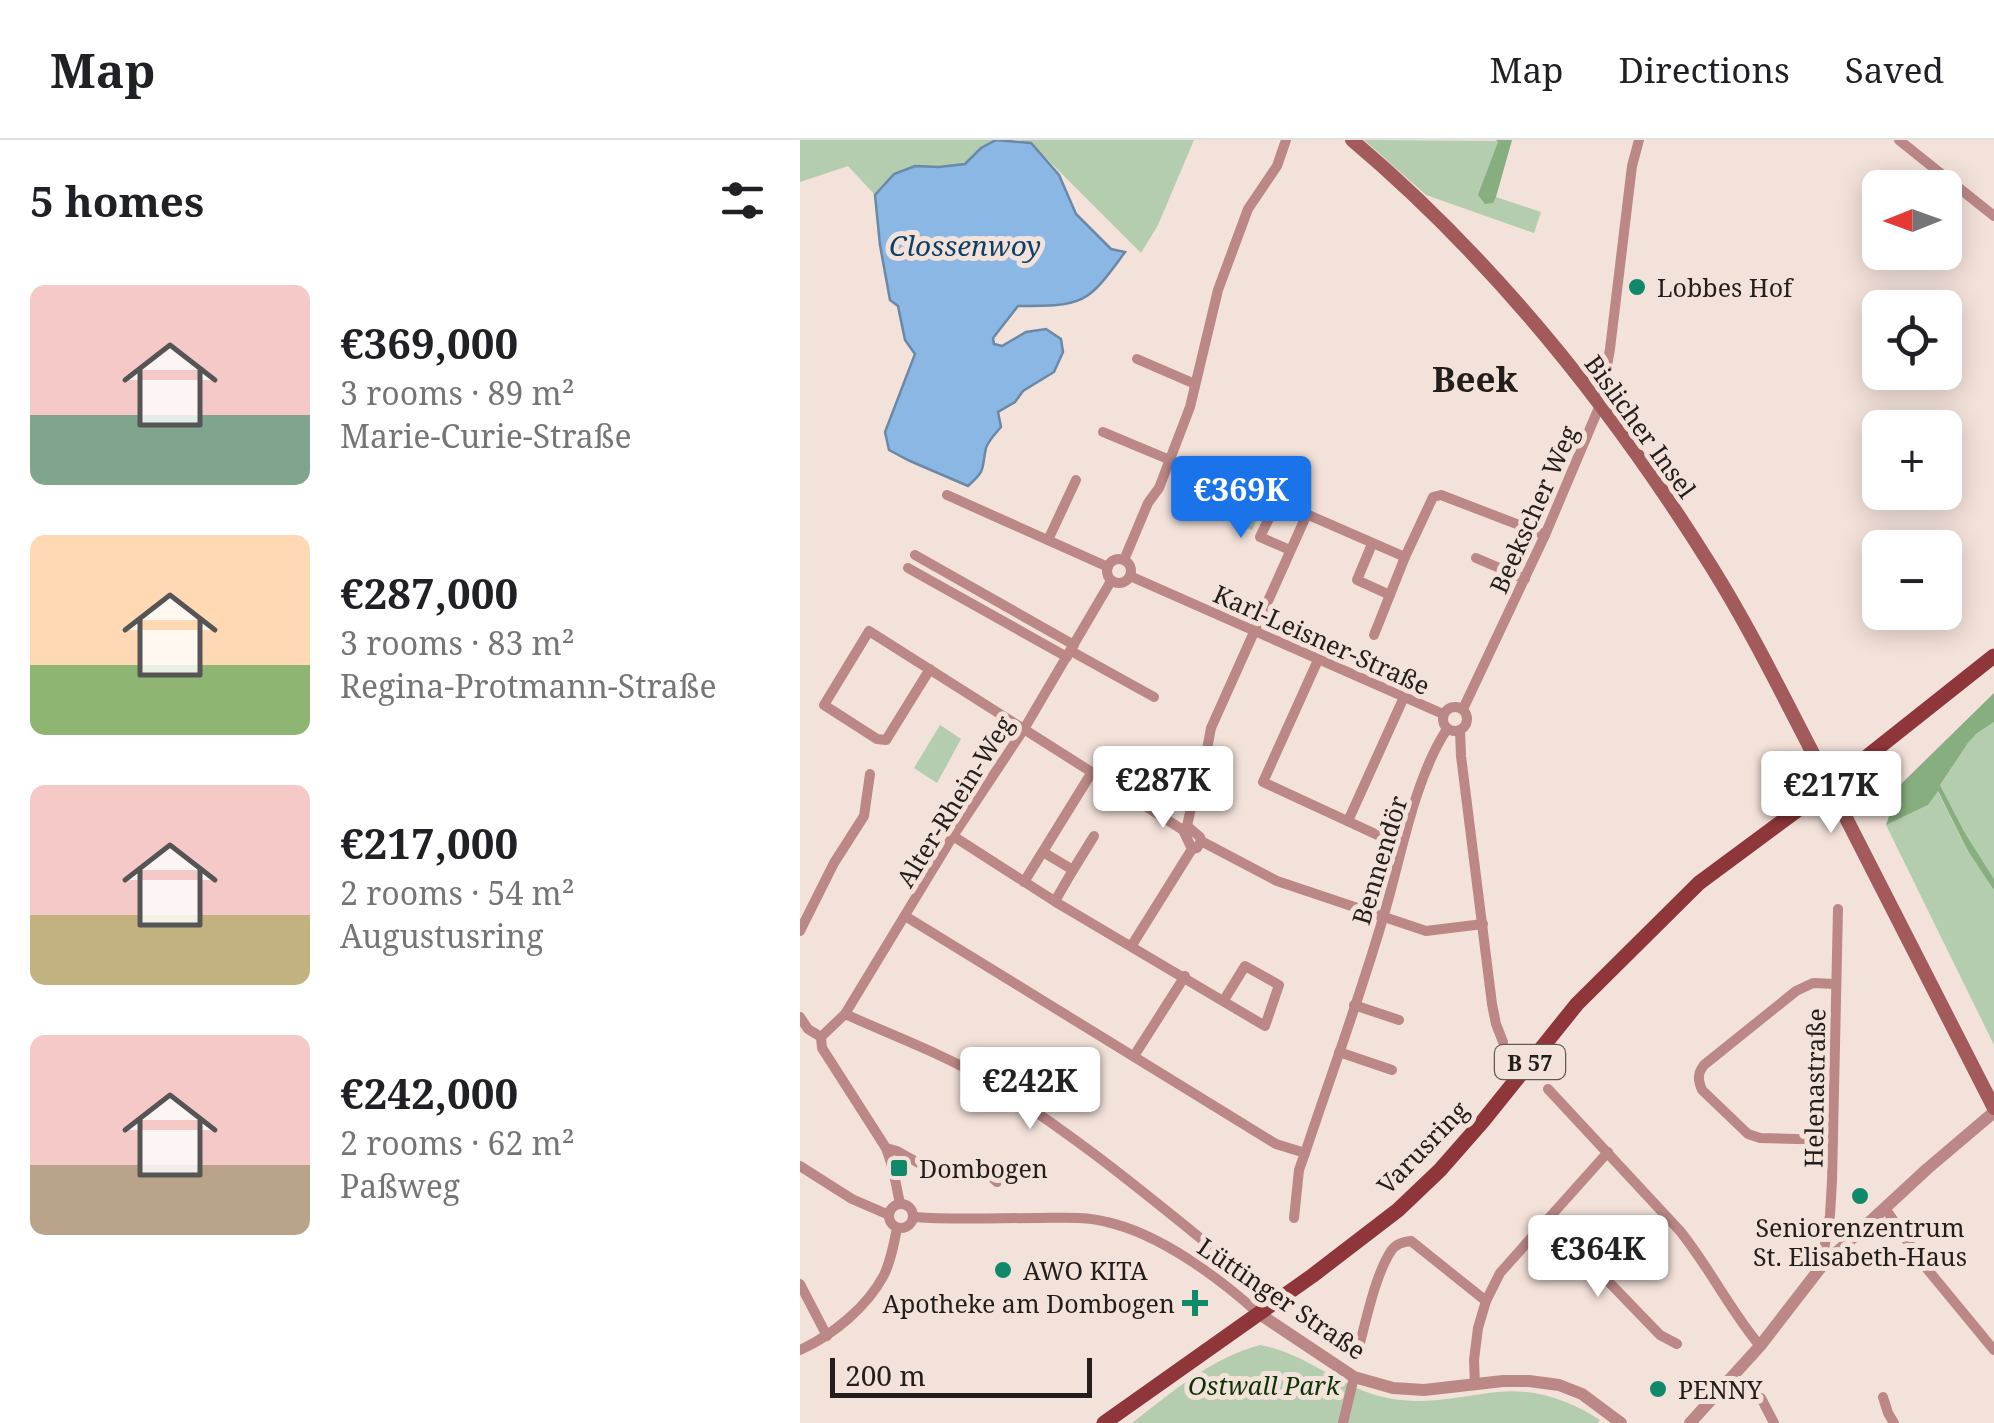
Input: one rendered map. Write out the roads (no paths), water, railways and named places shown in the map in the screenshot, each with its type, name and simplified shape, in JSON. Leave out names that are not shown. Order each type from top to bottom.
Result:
[{"type":"main road","name":"Bislicher Insel","points":[[1352,140],[1418,200],[1522,310],[1600,405],[1658,485],[1712,567],[1776,681],[1994,1110]]},
{"type":"main road","name":"B 57","points":[[1830,786],[1994,656]]},
{"type":"main road","name":"Varusring","points":[[1104,1423],[1398,1210],[1483,1121],[1603,976],[1699,882],[1830,786]]},
{"type":"street","points":[[1124,560],[1148,502],[1160,488],[1190,407],[1218,290],[1248,209],[1276,166],[1286,140]]},
{"type":"street","name":"Beekscher Weg","points":[[1463,709],[1545,535],[1600,405],[1632,166],[1639,140]]},
{"type":"street","points":[[1899,140],[1994,216]]},
{"type":"street","points":[[1137,359],[1195,384]]},
{"type":"street","points":[[1102,432],[1170,460]]},
{"type":"street","points":[[1048,540],[1076,480]]},
{"type":"street","points":[[1235,483],[1405,557]]},
{"type":"street","points":[[1374,636],[1433,497],[1441,494],[1545,535]]},
{"type":"street","points":[[947,495],[1108,567]]},
{"type":"street","points":[[1277,502],[1260,538],[1290,550]]},
{"type":"street","points":[[1185,828],[1199,792],[1211,728],[1306,514]]},
{"type":"street","points":[[1372,544],[1357,580],[1390,595]]},
{"type":"street","points":[[915,555],[1071,651]]},
{"type":"street","points":[[1476,558],[1524,579]]},
{"type":"street","points":[[1124,560],[1131,569],[1130,576],[1122,583],[1112,581],[1108,567],[1113,561],[1124,560]]},
{"type":"street","points":[[908,568],[1154,696]]},
{"type":"street","name":"Karl-Leisner-Straße","points":[[1130,576],[1443,714]]},
{"type":"street","name":"Alter-Rhein-Weg","points":[[822,1037],[845,1014],[1112,581]]},
{"type":"street","points":[[930,669],[886,740],[876,739],[824,705],[869,631],[1200,837],[1132,945]]},
{"type":"street","points":[[1318,660],[1263,782],[1384,838]]},
{"type":"street","points":[[1348,821],[1404,696]]},
{"type":"street","points":[[1454,729],[1465,726],[1468,720],[1463,709],[1456,706],[1443,714],[1443,722],[1454,729],[1461,756],[1492,1004],[1503,1042]]},
{"type":"street","name":"Bennendör","points":[[1294,1218],[1299,1170],[1384,918],[1401,847],[1428,770],[1454,729]]},
{"type":"street","points":[[1024,882],[1092,772]]},
{"type":"street","points":[[800,931],[834,863],[864,816],[870,774]]},
{"type":"street","points":[[953,836],[1266,1026],[1279,985],[1245,966],[1224,1000]]},
{"type":"street","points":[[1055,901],[1094,836]]},
{"type":"street","points":[[1197,845],[1277,881],[1426,931],[1483,924]]},
{"type":"street","points":[[1043,852],[1074,870]]},
{"type":"street","name":"Helenastraße","points":[[1821,1267],[1830,1215],[1834,1140],[1838,909]]},
{"type":"street","points":[[905,916],[1276,1144],[1304,1153]]},
{"type":"street","points":[[1134,1056],[1185,976]]},
{"type":"street","points":[[1834,1140],[1760,1138],[1748,1134],[1702,1090],[1698,1081],[1704,1065],[1796,991],[1813,983],[1836,984]]},
{"type":"street","points":[[1354,1005],[1400,1020]]},
{"type":"street","points":[[845,1014],[958,1064],[1026,1105],[1102,1158],[1215,1250]]},
{"type":"street","points":[[800,1017],[808,1029],[822,1037],[822,1048],[886,1148],[900,1204]]},
{"type":"street","points":[[1339,1052],[1392,1070]]},
{"type":"street","points":[[1548,1089],[1696,1251],[1760,1346]]},
{"type":"street","points":[[1690,1423],[1760,1346],[1821,1267],[1994,1110]]},
{"type":"street","points":[[886,1148],[932,1168],[984,1170],[997,1182]]},
{"type":"street","points":[[1475,1384],[1475,1346],[1486,1301],[1500,1273],[1608,1152]]},
{"type":"street","points":[[800,1166],[852,1199],[889,1215]]},
{"type":"street","points":[[900,1204],[911,1210],[913,1217],[905,1228],[892,1225],[889,1215],[900,1204]]},
{"type":"street","points":[[1886,1208],[1923,1264],[1994,1350]]},
{"type":"street","name":"Lüttinger Straße","points":[[913,1217],[1078,1218],[1109,1222],[1134,1230],[1220,1281],[1258,1313],[1354,1377],[1393,1388],[1424,1390],[1530,1381],[1582,1394],[1622,1423]]},
{"type":"street","points":[[1548,1219],[1660,1334],[1677,1344]]},
{"type":"street","points":[[800,1350],[827,1336],[876,1288],[886,1271],[897,1228]]},
{"type":"street","points":[[1360,1343],[1374,1292],[1392,1249],[1402,1242],[1411,1242],[1486,1301]]},
{"type":"street","points":[[800,1284],[827,1336]]},
{"type":"street","points":[[1344,1423],[1354,1377]]},
{"type":"street","points":[[1883,1397],[1894,1423]]},
{"type":"street","points":[[1761,1398],[1774,1423]]},
{"type":"water","name":"Clossenwoy","points":[[996,140],[1031,143],[1059,175],[1076,214],[1111,249],[1125,252],[1101,283],[1082,299],[1057,305],[1018,306],[993,338],[994,344],[1002,346],[1026,332],[1046,329],[1061,339],[1063,352],[1054,372],[998,412],[1001,427],[987,445],[981,472],[968,486],[889,450],[885,432],[915,354],[905,340],[898,306],[890,300],[875,195],[894,174],[915,166],[965,164]]},
{"type":"place","name":"Lobbes Hof","points":[[1637,287]]},
{"type":"place","name":"Dombogen","points":[[899,1168]]},
{"type":"place","name":"Seniorenzentrum St. Elisabeth-Haus","points":[[1860,1196]]},
{"type":"place","name":"AWO KITA","points":[[1003,1270]]},
{"type":"place","name":"Apotheke am Dombogen","points":[[1195,1303]]},
{"type":"place","name":"PENNY","points":[[1658,1389]]},
{"type":"district","name":"Beek","points":[[1475,378]]},
{"type":"park label","name":"Ostwall Park","points":[[1264,1385]]}]
